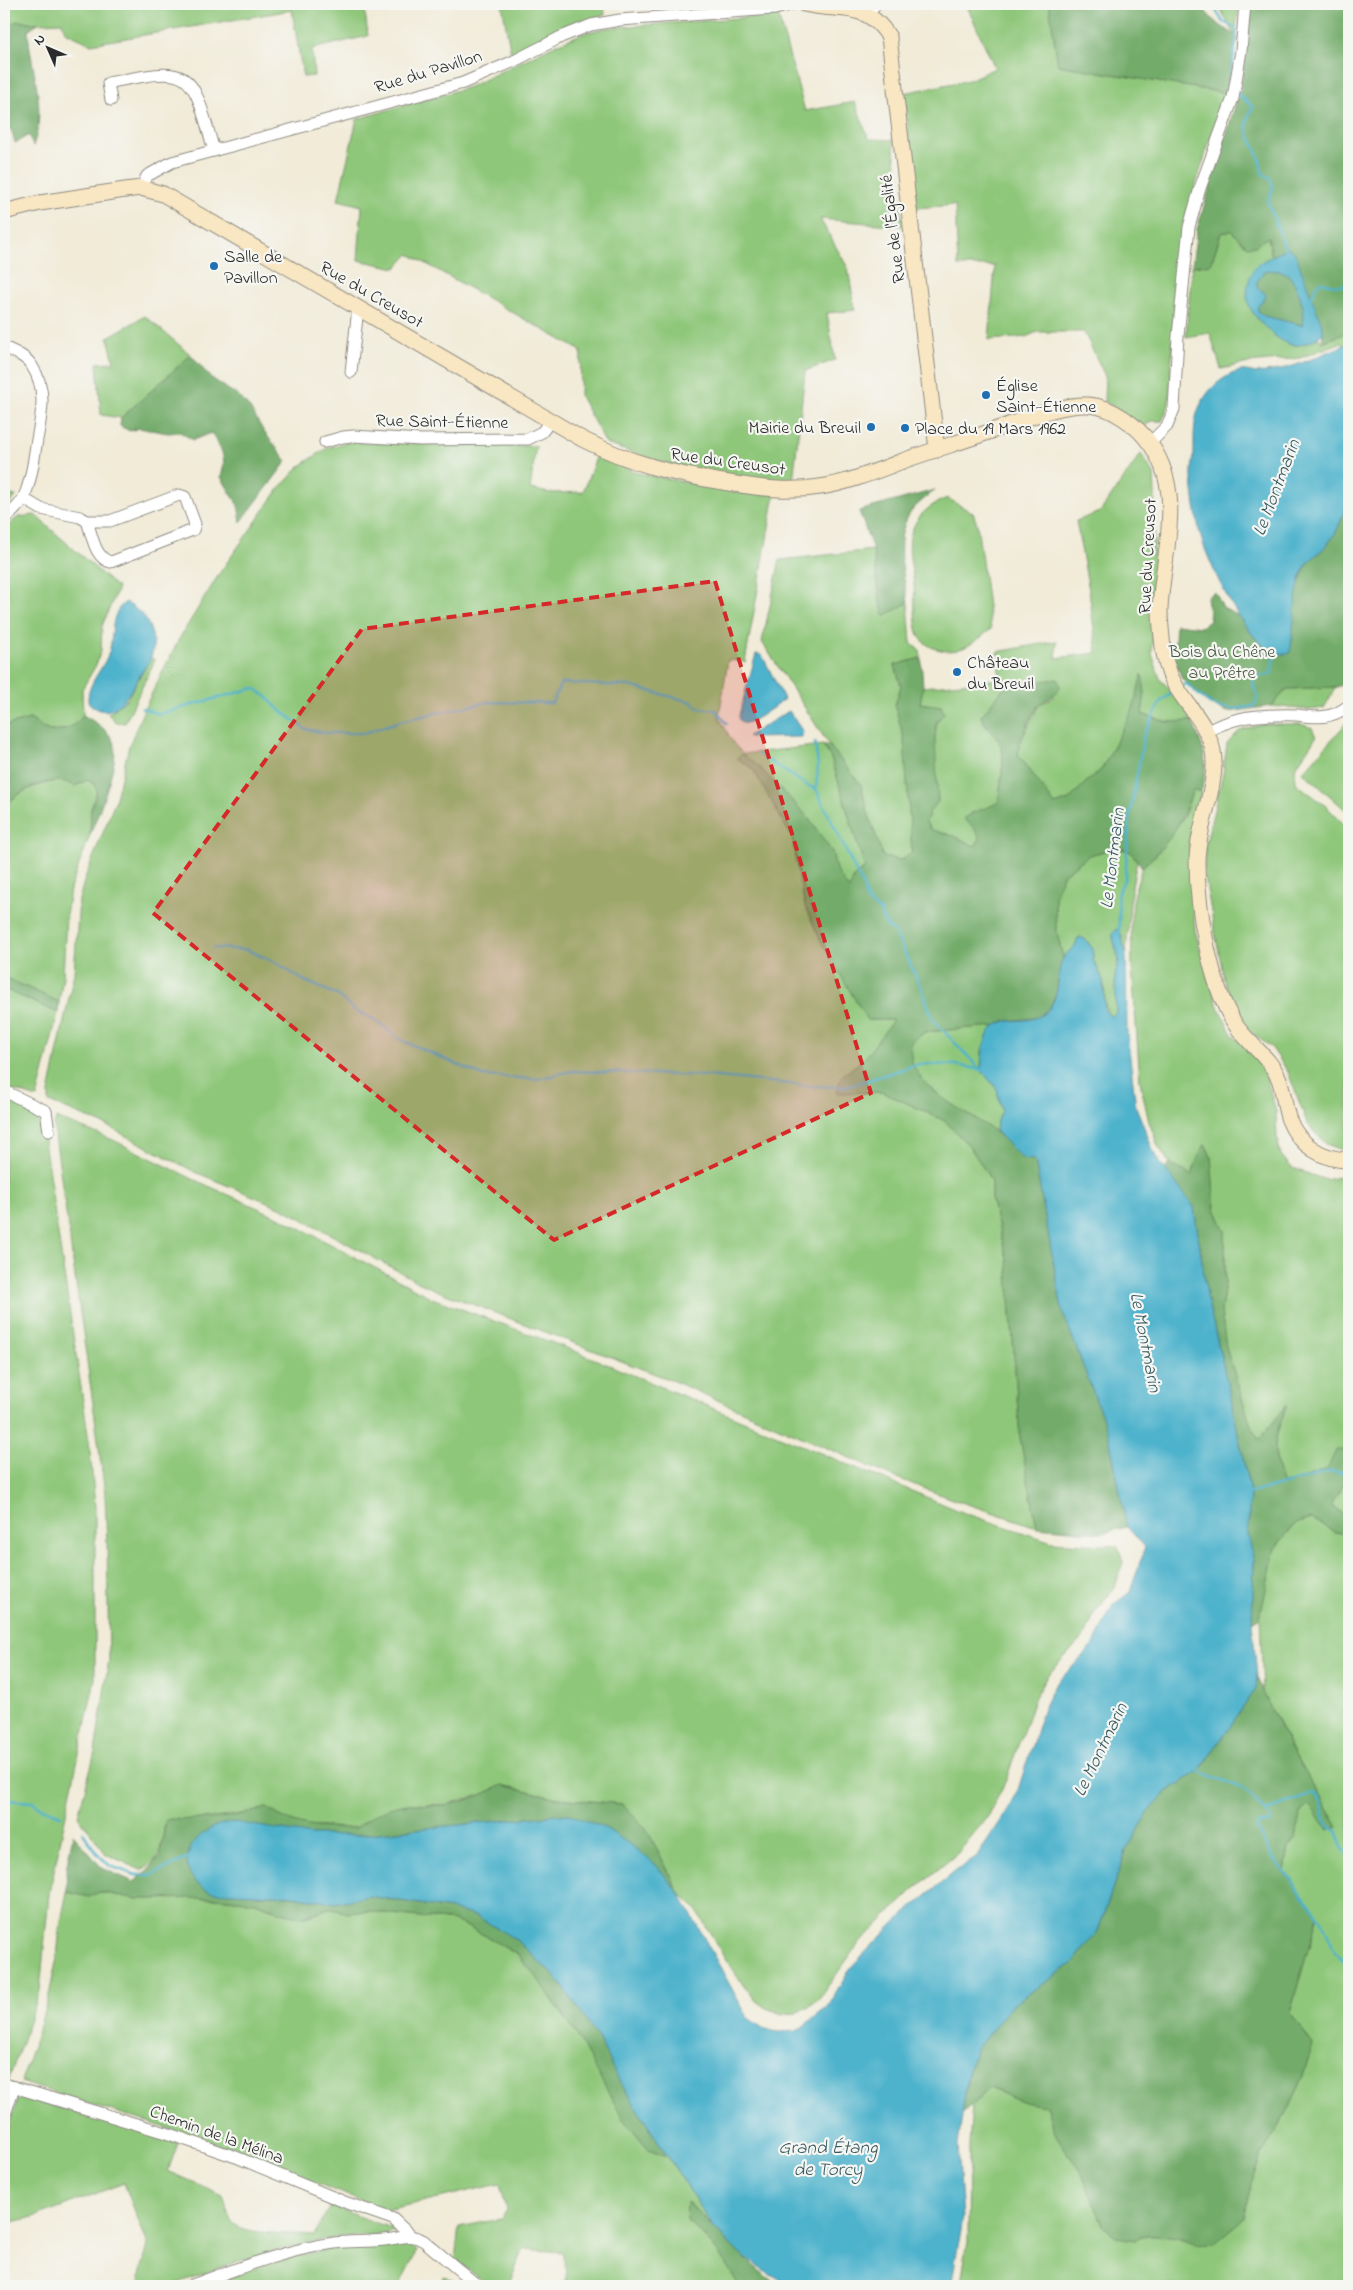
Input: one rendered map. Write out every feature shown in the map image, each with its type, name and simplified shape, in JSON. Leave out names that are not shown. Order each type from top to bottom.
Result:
[{"type":"street","name":"Rue du Pavillon","points":[[141,188],[147,176],[163,166],[462,83],[502,67],[561,37],[591,26],[620,20],[775,9],[793,4]]},
{"type":"street","points":[[804,4],[850,5],[873,8]]},
{"type":"street","points":[[1150,443],[1167,426],[1174,409],[1178,336],[1189,227],[1200,188],[1233,98],[1245,4]]},
{"type":"street","name":"Rue de l'Égalité","points":[[873,8],[889,37],[937,450]]},
{"type":"street","points":[[111,100],[108,83],[155,73],[170,73],[182,77],[196,90],[214,151]]},
{"type":"street","name":"Rue du Creusot","points":[[4,212],[40,203],[141,188],[164,194],[602,449],[641,465],[687,476],[781,490],[822,487],[843,482],[1040,414],[1075,406],[1089,405],[1114,412],[1150,443],[1159,459],[1169,485],[1170,519],[1168,552],[1160,610],[1162,643],[1168,669],[1177,688],[1207,731],[1214,756],[1214,767],[1198,841],[1198,883],[1211,964],[1221,997],[1235,1024],[1278,1076],[1289,1120],[1301,1139],[1318,1154],[1341,1160],[1349,1160]]},
{"type":"street","points":[[351,372],[358,308]]},
{"type":"street","points":[[4,347],[21,355],[31,364],[37,374],[41,390],[42,419],[34,466],[24,499],[4,520]]},
{"type":"street","name":"Rue Saint-Étienne","points":[[325,442],[353,436],[421,440],[528,439],[542,432],[551,420]]},
{"type":"street","points":[[24,499],[41,509],[87,521],[110,521],[179,495],[186,498],[195,524],[193,530],[110,562],[104,560],[99,555],[87,521]]},
{"type":"street","points":[[1207,731],[1229,721],[1246,717],[1282,714],[1327,717],[1348,706]]},
{"type":"street","points":[[4,1092],[46,1111],[49,1130]]},
{"type":"street","points":[[4,2117],[9,2085]]},
{"type":"street","name":"Chemin de la Mélina","points":[[9,2085],[173,2135],[236,2157],[393,2219],[410,2235],[417,2236],[424,2241],[478,2286]]},
{"type":"street","points":[[190,2286],[231,2271],[302,2250],[334,2243],[382,2240],[410,2235]]},
{"type":"highlighted area","points":[[715,581],[871,1093],[554,1240],[153,913],[362,629]]},
{"type":"green space","points":[[4,4],[364,4],[368,36],[312,49],[314,76],[303,77],[292,10],[91,44],[65,32],[62,22],[38,23],[17,21],[4,28]]},
{"type":"green space","points":[[502,4],[604,4],[605,15],[559,30],[511,54]]},
{"type":"green space","points":[[966,4],[1049,4],[1058,65],[1225,93],[1187,212],[1178,259],[1169,405],[1162,421],[1151,421],[1144,427],[1104,401],[1105,376],[1084,332],[1037,332],[1026,337],[989,340],[995,266],[958,266],[955,205],[917,208],[904,93],[969,80],[995,68]]},
{"type":"green space","points":[[1049,4],[1199,4],[1213,20],[1238,38],[1225,93],[1058,65]]},
{"type":"green space","points":[[1218,4],[1239,4],[1235,37]]},
{"type":"green space","points":[[1252,4],[1349,4],[1349,332],[1322,342],[1323,333],[1288,248],[1272,257],[1268,237],[1255,246],[1247,246],[1231,231],[1221,233],[1211,264],[1192,266],[1197,229],[1241,87]]},
{"type":"green space","points":[[778,15],[805,111],[855,102],[869,139],[893,140],[903,226],[820,219],[848,268],[855,310],[827,313],[835,360],[805,371],[793,482],[749,481],[677,467],[606,444],[580,396],[581,351],[409,254],[396,268],[358,260],[362,206],[338,200],[357,119],[469,87],[557,44],[584,33],[605,28]]},
{"type":"green space","points":[[17,21],[38,23],[28,30],[39,102],[39,117],[33,146],[29,135],[15,143],[11,129],[4,130],[4,28]]},
{"type":"green space","points":[[1231,231],[1255,246],[1268,237],[1272,257],[1255,267],[1248,297],[1250,307],[1266,327],[1280,339],[1292,345],[1302,344],[1319,338],[1322,342],[1349,332],[1349,346],[1340,343],[1300,358],[1249,363],[1221,369],[1210,333],[1186,337],[1192,266],[1211,264],[1221,233]]},
{"type":"green space","points":[[1264,271],[1281,271],[1291,278],[1298,290],[1303,306],[1304,320],[1302,325],[1264,316],[1258,311],[1257,282]]},
{"type":"green space","points":[[145,316],[191,355],[121,418],[101,415],[97,363],[114,362],[108,337]]},
{"type":"green space","points":[[191,355],[210,377],[238,396],[250,408],[264,432],[287,461],[241,522],[238,505],[221,477],[224,464],[223,458],[218,444],[211,433],[193,440],[180,432],[168,433],[139,428],[130,431],[120,426],[121,418]]},
{"type":"green space","points":[[347,442],[536,446],[530,489],[550,493],[583,492],[597,455],[638,473],[741,493],[775,494],[745,662],[728,660],[719,717],[733,743],[743,754],[823,745],[831,758],[865,868],[855,875],[849,891],[836,870],[832,852],[806,815],[758,766],[753,769],[793,839],[805,906],[821,941],[867,1020],[894,1020],[864,1059],[841,1077],[837,1093],[883,1092],[945,1121],[970,1147],[991,1180],[991,1198],[1007,1259],[1020,1438],[1037,1527],[952,1499],[889,1475],[671,1380],[443,1293],[420,1283],[282,1208],[195,1172],[105,1125],[49,1102],[49,1093],[74,973],[79,900],[85,878],[115,802],[129,746],[144,709],[179,639],[221,571],[279,489],[300,466],[327,448]]},
{"type":"green space","points":[[1141,454],[1154,474],[1152,654],[1160,679],[1175,695],[1192,721],[1166,722],[1142,714],[1145,693],[1142,676],[1133,709],[1102,769],[1069,800],[1055,805],[1018,754],[1019,744],[1039,705],[1054,697],[1036,681],[1005,687],[981,716],[999,742],[1003,766],[999,802],[988,808],[971,813],[974,828],[980,839],[975,846],[954,836],[931,830],[926,822],[930,811],[938,802],[935,742],[941,706],[920,703],[923,687],[1000,679],[997,652],[1057,641],[1056,658],[1097,653],[1089,590],[1076,521],[1100,512]]},
{"type":"green space","name":"Bois du Chêne au Prêtre","points":[[1349,487],[1349,683],[1336,687],[1287,689],[1272,706],[1228,712],[1211,705],[1182,679],[1174,656],[1176,624],[1201,627],[1210,621],[1207,597],[1215,592],[1223,608],[1237,615],[1257,640],[1292,642],[1294,605],[1301,577],[1313,558],[1327,545],[1338,529]]},
{"type":"green space","points":[[935,490],[914,508],[903,530],[901,554],[908,603],[884,616],[873,550],[859,511]]},
{"type":"green space","points":[[4,494],[16,496],[4,513]]},
{"type":"green space","points":[[947,498],[973,513],[977,524],[991,629],[973,643],[952,651],[931,647],[920,638],[915,617],[914,585],[909,548],[911,534],[922,513]]},
{"type":"green space","points":[[35,515],[118,588],[102,626],[101,650],[96,665],[82,689],[83,715],[79,722],[68,729],[49,731],[30,719],[4,726],[4,529],[18,517]]},
{"type":"green space","points":[[873,550],[880,601],[884,615],[908,603],[911,643],[920,650],[921,658],[895,665],[901,686],[895,705],[904,739],[912,852],[902,860],[883,857],[861,785],[829,745],[762,642],[780,560]]},
{"type":"green space","points":[[151,658],[155,660],[125,723],[116,722],[108,714],[126,700]]},
{"type":"green space","points":[[921,658],[923,687],[920,703],[941,706],[944,713],[936,723],[938,802],[930,811],[926,822],[931,830],[954,836],[975,846],[980,839],[974,828],[964,819],[999,802],[1003,766],[999,742],[981,716],[1005,687],[1058,679],[1060,687],[1053,696],[1040,704],[1033,713],[1023,735],[1018,754],[1055,805],[1069,800],[1102,769],[1133,709],[1142,674],[1145,693],[1142,714],[1166,722],[1192,721],[1204,756],[1205,772],[1201,792],[1193,790],[1174,832],[1160,850],[1142,867],[1130,851],[1116,848],[1089,855],[1063,875],[1055,898],[1056,929],[1063,957],[1058,990],[1050,1007],[1037,1018],[1005,1021],[994,1026],[925,1032],[911,1042],[911,1058],[917,1072],[927,1085],[954,1106],[995,1132],[1023,1159],[1035,1160],[1062,1310],[1108,1432],[1127,1527],[1102,1533],[1037,1527],[1020,1438],[1007,1259],[991,1198],[991,1180],[970,1147],[945,1121],[883,1092],[837,1093],[841,1077],[864,1059],[893,1020],[867,1020],[821,941],[805,906],[793,839],[753,769],[737,758],[742,754],[758,766],[806,815],[832,852],[836,870],[849,890],[855,875],[865,868],[831,758],[823,745],[829,745],[861,785],[883,857],[902,860],[912,852],[904,739],[895,705],[901,686],[895,665]]},
{"type":"green space","points":[[1336,687],[1324,708],[1309,710],[1272,706],[1287,689]]},
{"type":"green space","points":[[83,715],[102,727],[109,735],[114,744],[115,752],[107,789],[90,835],[91,809],[97,790],[93,783],[87,780],[75,786],[60,781],[36,785],[21,792],[4,808],[4,726],[30,719],[45,729],[57,731],[68,728]]},
{"type":"green space","points":[[1349,720],[1349,813],[1303,772]]},
{"type":"green space","points":[[1263,724],[1301,724],[1312,728],[1316,737],[1295,768],[1296,783],[1327,807],[1349,829],[1348,1152],[1326,1144],[1307,1123],[1288,1072],[1272,1048],[1245,1028],[1234,1010],[1224,979],[1204,872],[1205,847],[1223,773],[1227,744],[1239,731]]},
{"type":"green space","points":[[62,780],[75,786],[87,780],[93,783],[97,790],[91,809],[90,835],[70,889],[59,1002],[4,977],[4,808],[22,792]]},
{"type":"green space","points":[[1193,790],[1201,792],[1189,842],[1195,930],[1207,975],[1219,1009],[1232,1034],[1263,1066],[1276,1111],[1277,1139],[1281,1155],[1292,1168],[1326,1180],[1349,1174],[1349,1455],[1348,1450],[1327,1470],[1298,1481],[1282,1484],[1275,1445],[1278,1429],[1286,1407],[1258,1441],[1251,1426],[1226,1348],[1221,1311],[1225,1283],[1225,1231],[1215,1209],[1211,1157],[1206,1145],[1198,1157],[1192,1175],[1170,1164],[1158,1146],[1149,1122],[1140,1081],[1132,968],[1131,922],[1134,893],[1142,867],[1158,853],[1184,816]]},
{"type":"green space","points":[[1116,848],[1130,851],[1137,861],[1131,891],[1126,954],[1121,934],[1112,934],[1119,960],[1115,975],[1116,1012],[1111,1018],[1106,1009],[1103,980],[1092,958],[1088,942],[1079,937],[1074,948],[1063,957],[1056,929],[1055,897],[1063,875],[1089,855]]},
{"type":"green space","points":[[4,977],[59,1002],[58,1013],[4,989]]},
{"type":"green space","points":[[4,989],[58,1013],[37,1098],[4,1087]]},
{"type":"green space","points":[[994,1026],[982,1049],[981,1070],[997,1089],[1002,1112],[997,1121],[996,1132],[952,1105],[931,1089],[915,1072],[910,1054],[910,1042],[925,1032]]},
{"type":"green space","points":[[4,1099],[31,1110],[42,1127],[89,1441],[95,1506],[95,1679],[49,1894],[40,1991],[9,2079],[4,2077]]},
{"type":"green space","points":[[56,1118],[111,1139],[195,1180],[285,1220],[432,1298],[580,1353],[967,1514],[1052,1542],[1118,1546],[1123,1562],[1115,1587],[1094,1614],[1086,1634],[1047,1676],[1035,1697],[1006,1780],[989,1815],[958,1853],[913,1890],[860,1942],[817,2001],[797,2013],[782,2014],[766,2008],[756,2001],[733,1971],[695,1908],[680,1894],[646,1828],[622,1804],[558,1798],[502,1785],[487,1793],[444,1805],[409,1804],[369,1818],[356,1828],[301,1826],[282,1818],[267,1808],[217,1818],[166,1819],[158,1856],[148,1866],[141,1870],[106,1854],[78,1816],[95,1752],[109,1659],[107,1544],[105,1494],[54,1128]]},
{"type":"green space","points":[[1205,1144],[1211,1157],[1215,1209],[1225,1231],[1225,1283],[1221,1311],[1226,1348],[1251,1426],[1259,1440],[1287,1405],[1275,1444],[1276,1460],[1282,1483],[1327,1470],[1336,1450],[1348,1450],[1349,1458],[1345,1480],[1331,1506],[1349,1517],[1349,1536],[1335,1532],[1311,1519],[1295,1524],[1275,1548],[1260,1617],[1252,1622],[1254,1561],[1248,1534],[1250,1493],[1231,1399],[1208,1302],[1194,1207],[1165,1170],[1170,1164],[1192,1175]]},
{"type":"green space","points":[[1349,1469],[1349,1517],[1331,1506]]},
{"type":"green space","points":[[1311,1519],[1335,1532],[1349,1536],[1349,2286],[960,2286],[968,2242],[969,2144],[972,2106],[988,2088],[1028,2103],[1046,2106],[1056,2135],[1082,2174],[1104,2227],[1134,2240],[1150,2235],[1165,2235],[1196,2244],[1253,2176],[1262,2154],[1281,2123],[1303,2076],[1313,2045],[1290,2012],[1318,1915],[1285,1871],[1289,1848],[1296,1839],[1300,1813],[1309,1806],[1329,1829],[1338,1827],[1298,1761],[1263,1693],[1260,1617],[1275,1548],[1295,1524]]},
{"type":"green space","points":[[1257,1677],[1284,1735],[1338,1827],[1329,1829],[1309,1806],[1300,1813],[1296,1839],[1289,1848],[1285,1871],[1318,1915],[1290,2012],[1313,2045],[1303,2076],[1281,2123],[1262,2154],[1253,2176],[1243,2219],[1214,2243],[1196,2244],[1179,2237],[1147,2234],[1134,2240],[1117,2237],[1104,2227],[1082,2174],[1056,2135],[1046,2106],[1028,2103],[988,2088],[972,2106],[962,2113],[970,2063],[977,2048],[1013,2004],[1072,1964],[1098,1931],[1126,1851],[1149,1812],[1168,1791],[1199,1771],[1256,1689]]},
{"type":"green space","points":[[502,1785],[558,1798],[622,1804],[646,1828],[680,1894],[658,1867],[569,1814],[358,1835],[313,1835],[256,1895],[293,1896],[334,1902],[369,1896],[451,1909],[478,1917],[501,1930],[518,1941],[559,1981],[595,2033],[620,2082],[668,2157],[647,2148],[623,2119],[575,2032],[538,1979],[518,1955],[486,1936],[455,1921],[366,1911],[349,1913],[328,1908],[304,1917],[293,1916],[255,1902],[217,1898],[138,1899],[99,1892],[89,1897],[67,1892],[66,1870],[73,1834],[102,1868],[134,1882],[151,1867],[160,1855],[166,1819],[217,1818],[267,1808],[299,1824],[319,1827],[356,1828],[389,1808],[404,1804],[450,1804],[473,1798]]},
{"type":"green space","points":[[67,1892],[89,1897],[99,1892],[138,1899],[217,1898],[255,1902],[293,1916],[304,1917],[317,1914],[328,1908],[349,1913],[366,1911],[455,1921],[486,1936],[517,1955],[538,1979],[575,2032],[647,2148],[668,2157],[713,2227],[688,2202],[686,2220],[716,2250],[739,2286],[564,2286],[567,2272],[562,2252],[524,2249],[508,2286],[487,2285],[455,2260],[459,2227],[501,2219],[507,2210],[500,2184],[386,2210],[207,2141],[21,2082],[48,2000],[57,1958],[60,1926]]},
{"type":"green space","points":[[19,2096],[178,2143],[168,2171],[223,2195],[228,2215],[237,2226],[270,2233],[314,2235],[330,2206],[396,2230],[385,2234],[340,2237],[305,2243],[235,2262],[170,2286],[141,2286],[140,2275],[148,2245],[124,2183],[34,2217],[4,2224],[4,2141]]},
{"type":"green space","points":[[687,2202],[742,2256],[778,2286],[739,2286],[716,2250],[686,2220]]},
{"type":"green space","points":[[408,2242],[418,2250],[399,2286],[203,2286],[305,2254],[348,2247]]},
{"type":"green space","points":[[444,2276],[462,2286],[438,2286]]},
{"type":"water","points":[[1288,248],[1295,253],[1323,327],[1321,335],[1300,345],[1286,343],[1273,335],[1256,317],[1249,306],[1247,297],[1250,276],[1254,268]],"holes":[[[1264,271],[1281,271],[1291,278],[1298,290],[1303,306],[1304,320],[1302,325],[1264,316],[1258,311],[1258,306],[1266,297],[1265,293],[1257,288],[1257,282]]]},
{"type":"water","points":[[1346,345],[1349,346],[1349,487],[1345,508],[1334,535],[1327,545],[1307,564],[1302,573],[1297,593],[1290,653],[1276,653],[1261,644],[1247,628],[1221,585],[1203,544],[1199,530],[1192,475],[1194,429],[1197,415],[1202,401],[1210,390],[1236,372],[1248,371],[1259,373],[1287,368]]},
{"type":"water","points":[[126,602],[145,617],[152,633],[153,648],[149,662],[130,692],[118,705],[105,711],[97,709],[88,702],[88,695],[109,652],[114,618],[121,606]]},
{"type":"water","points":[[756,654],[763,657],[784,699],[772,709],[750,722],[744,723],[739,720],[739,715]]},
{"type":"water","points":[[789,711],[803,732],[802,737],[752,738],[748,736]]},
{"type":"water","name":"Grand Étang de Torcy","points":[[1117,929],[1121,934],[1126,954],[1127,1033],[1136,1107],[1156,1157],[1194,1207],[1208,1302],[1231,1399],[1250,1493],[1248,1534],[1254,1560],[1252,1622],[1257,1677],[1256,1689],[1199,1771],[1168,1791],[1149,1812],[1126,1851],[1098,1931],[1072,1964],[1013,2004],[977,2048],[970,2063],[958,2146],[963,2218],[951,2286],[789,2286],[742,2256],[713,2227],[620,2082],[595,2033],[559,1981],[518,1941],[478,1917],[451,1909],[369,1896],[334,1903],[293,1896],[211,1892],[197,1883],[189,1872],[187,1861],[190,1850],[197,1839],[207,1831],[220,1825],[234,1822],[313,1835],[358,1835],[569,1814],[607,1829],[638,1850],[658,1867],[680,1894],[748,2018],[766,2030],[780,2032],[797,2031],[828,2007],[851,1967],[895,1922],[957,1870],[976,1858],[1017,1793],[1045,1704],[1055,1685],[1094,1644],[1113,1605],[1130,1592],[1145,1547],[1127,1527],[1108,1432],[1062,1310],[1035,1160],[1023,1159],[996,1132],[997,1121],[1002,1112],[997,1089],[981,1070],[984,1046],[990,1032],[998,1024],[1040,1016],[1050,1007],[1056,995],[1063,958],[1074,947],[1079,937],[1085,939],[1093,949],[1093,960],[1103,980],[1105,1011],[1112,1017],[1116,1012],[1115,975],[1119,960],[1112,934]]},
{"type":"waterway","name":"Le Montmarin","points":[[1212,4],[1223,22],[1235,28],[1237,33],[1230,81]]},
{"type":"waterway","name":"Le Montmarin","points":[[1237,93],[1253,107],[1247,122],[1248,133],[1260,159],[1262,173],[1270,178],[1273,187],[1268,202],[1286,251]]},
{"type":"waterway","points":[[1311,298],[1317,285],[1321,282],[1339,286],[1349,284]]},
{"type":"waterway","name":"Le Montmarin","points":[[1183,686],[1186,683],[1216,706],[1232,709],[1254,706],[1258,696],[1253,685],[1254,680],[1259,676],[1271,674],[1275,652]]},
{"type":"waterway","points":[[142,708],[159,714],[254,688],[305,729],[326,733],[364,733],[404,720],[488,702],[552,703],[561,683],[629,686],[692,702],[699,708],[716,710],[727,724]]},
{"type":"waterway","name":"Le Montmarin","points":[[1119,932],[1117,895],[1125,878],[1130,814],[1144,735],[1161,701],[1174,692]]},
{"type":"waterway","points":[[815,742],[818,766],[816,789]]},
{"type":"waterway","points":[[758,754],[808,786],[816,789],[864,888],[867,901],[881,912],[885,924],[895,933],[923,991],[933,1020],[980,1069]]},
{"type":"waterway","points":[[213,948],[247,950],[275,962],[303,980],[337,995],[354,1010],[375,1020],[399,1039],[483,1076],[538,1079],[571,1071],[708,1076],[811,1086],[846,1087],[919,1064],[957,1065],[982,1070]]},
{"type":"waterway","points":[[1247,1494],[1333,1471],[1338,1473],[1349,1470]]},
{"type":"waterway","points":[[1196,1770],[1242,1788],[1266,1811],[1312,1793],[1319,1800],[1327,1823],[1336,1831],[1344,1851],[1349,1857]]},
{"type":"waterway","points":[[4,1800],[33,1802],[37,1806],[61,1815]]},
{"type":"waterway","points":[[1266,1811],[1271,1818],[1269,1823],[1260,1824],[1257,1827],[1259,1834],[1271,1854],[1321,1919],[1335,1952],[1349,1966]]},
{"type":"waterway","points":[[83,1833],[96,1852],[110,1866],[136,1875],[151,1875],[190,1857]]},
{"type":"place","name":"Salle de Pavillon","points":[[214,266]]},
{"type":"place","name":"Église Saint-Étienne","points":[[986,395]]},
{"type":"place","name":"Mairie du Breuil","points":[[871,427]]},
{"type":"place","name":"Place du 19 Mars 1962","points":[[905,428]]},
{"type":"place","name":"Château du Breuil","points":[[957,672]]}]
